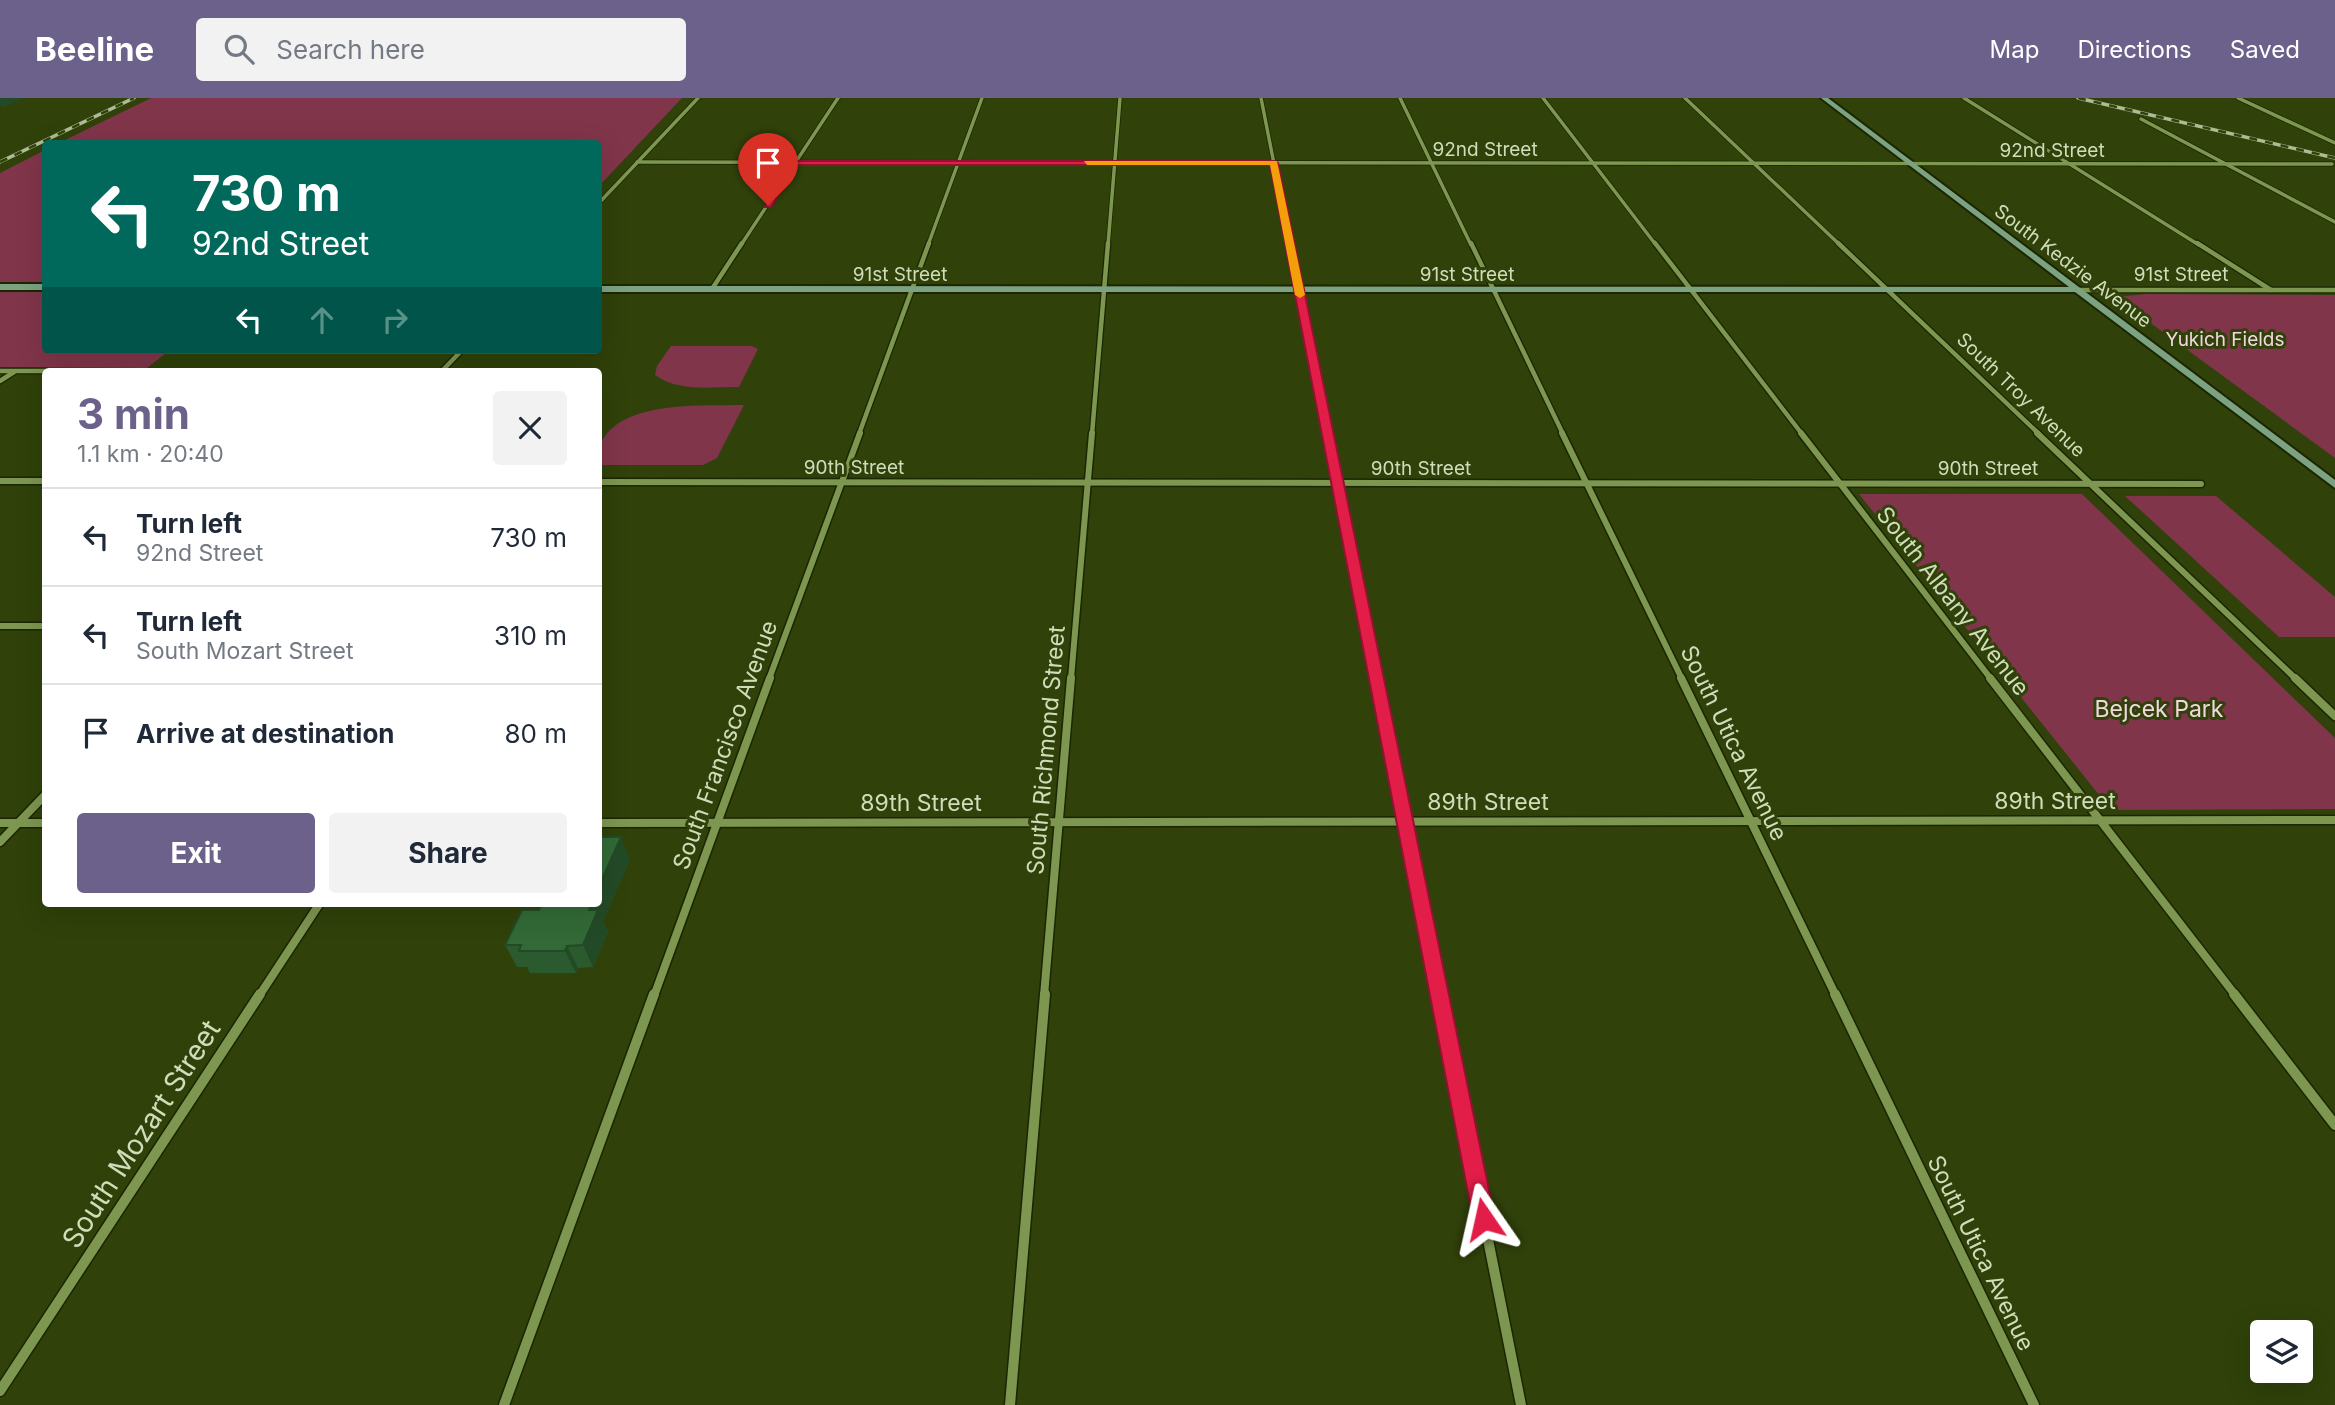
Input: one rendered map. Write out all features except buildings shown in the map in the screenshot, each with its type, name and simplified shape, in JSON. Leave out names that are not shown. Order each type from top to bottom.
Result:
[{"type":"street","points":[[602,200],[698,98]]},
{"type":"street","points":[[712,289],[838,98]]},
{"type":"street","name":"South Francisco Avenue","points":[[504,1405],[982,98]]},
{"type":"street","name":"South Richmond Street","points":[[1010,1405],[1120,98]]},
{"type":"street","points":[[1261,98],[1521,1405]]},
{"type":"street","name":"South Utica Avenue","points":[[1400,98],[2034,1405]]},
{"type":"street","name":"South Albany Avenue","points":[[1543,98],[2335,1125]]},
{"type":"street","name":"South Troy Avenue","points":[[1685,98],[2335,716]]},
{"type":"street","name":"South Kedzie Avenue","points":[[1824,98],[2335,485]]},
{"type":"street","points":[[1964,98],[2271,290]]},
{"type":"street","points":[[2238,98],[2335,143]]},
{"type":"street","points":[[2141,119],[2335,222]]},
{"type":"street","name":"92nd Street","points":[[637,162],[2332,164]]},
{"type":"street","points":[[0,287],[42,287]]},
{"type":"street","name":"91st Street","points":[[602,289],[2335,290]]},
{"type":"street","points":[[445,368],[457,354]]},
{"type":"street","points":[[0,371],[42,371]]},
{"type":"street","points":[[0,381],[15,371]]},
{"type":"street","points":[[0,481],[42,481]]},
{"type":"street","name":"90th Street","points":[[602,482],[2201,484]]},
{"type":"street","points":[[0,625],[42,626]]},
{"type":"street","points":[[0,842],[42,798]]},
{"type":"street","name":"89th Street","points":[[602,822],[2335,820]]},
{"type":"street","points":[[0,823],[42,823]]},
{"type":"street","name":"South Mozart Street","points":[[0,1391],[317,907]]},
{"type":"green space","points":[[151,98],[682,98],[602,183],[602,140],[65,140]]},
{"type":"green space","points":[[42,152],[42,282],[0,282],[0,173]]},
{"type":"green space","points":[[0,291],[42,291],[42,354],[165,354],[147,368],[0,367]]},
{"type":"green space","name":"Yukich Fields","points":[[2146,294],[2335,295],[2335,458],[2115,297]]},
{"type":"green space","points":[[671,346],[752,346],[758,349],[739,387],[695,387],[674,384],[655,375],[657,366]]},
{"type":"green space","points":[[744,405],[717,458],[703,465],[602,465],[602,444],[608,433],[622,421],[640,413],[684,406]]},
{"type":"green space","name":"Bejcek Park","points":[[1859,494],[2082,494],[2335,738],[2335,809],[2111,810]]},
{"type":"green space","points":[[2125,496],[2216,496],[2335,597],[2335,637],[2279,637]]},
{"type":"railway","points":[[46,140],[134,98]]},
{"type":"railway","points":[[2078,98],[2335,158]]},
{"type":"railway","points":[[0,162],[42,142]]},
{"type":"slow traffic","points":[[1087,163],[1274,163],[1300,295]]},
{"type":"route","points":[[768,205],[795,163],[1274,163],[1484,1219]]}]
